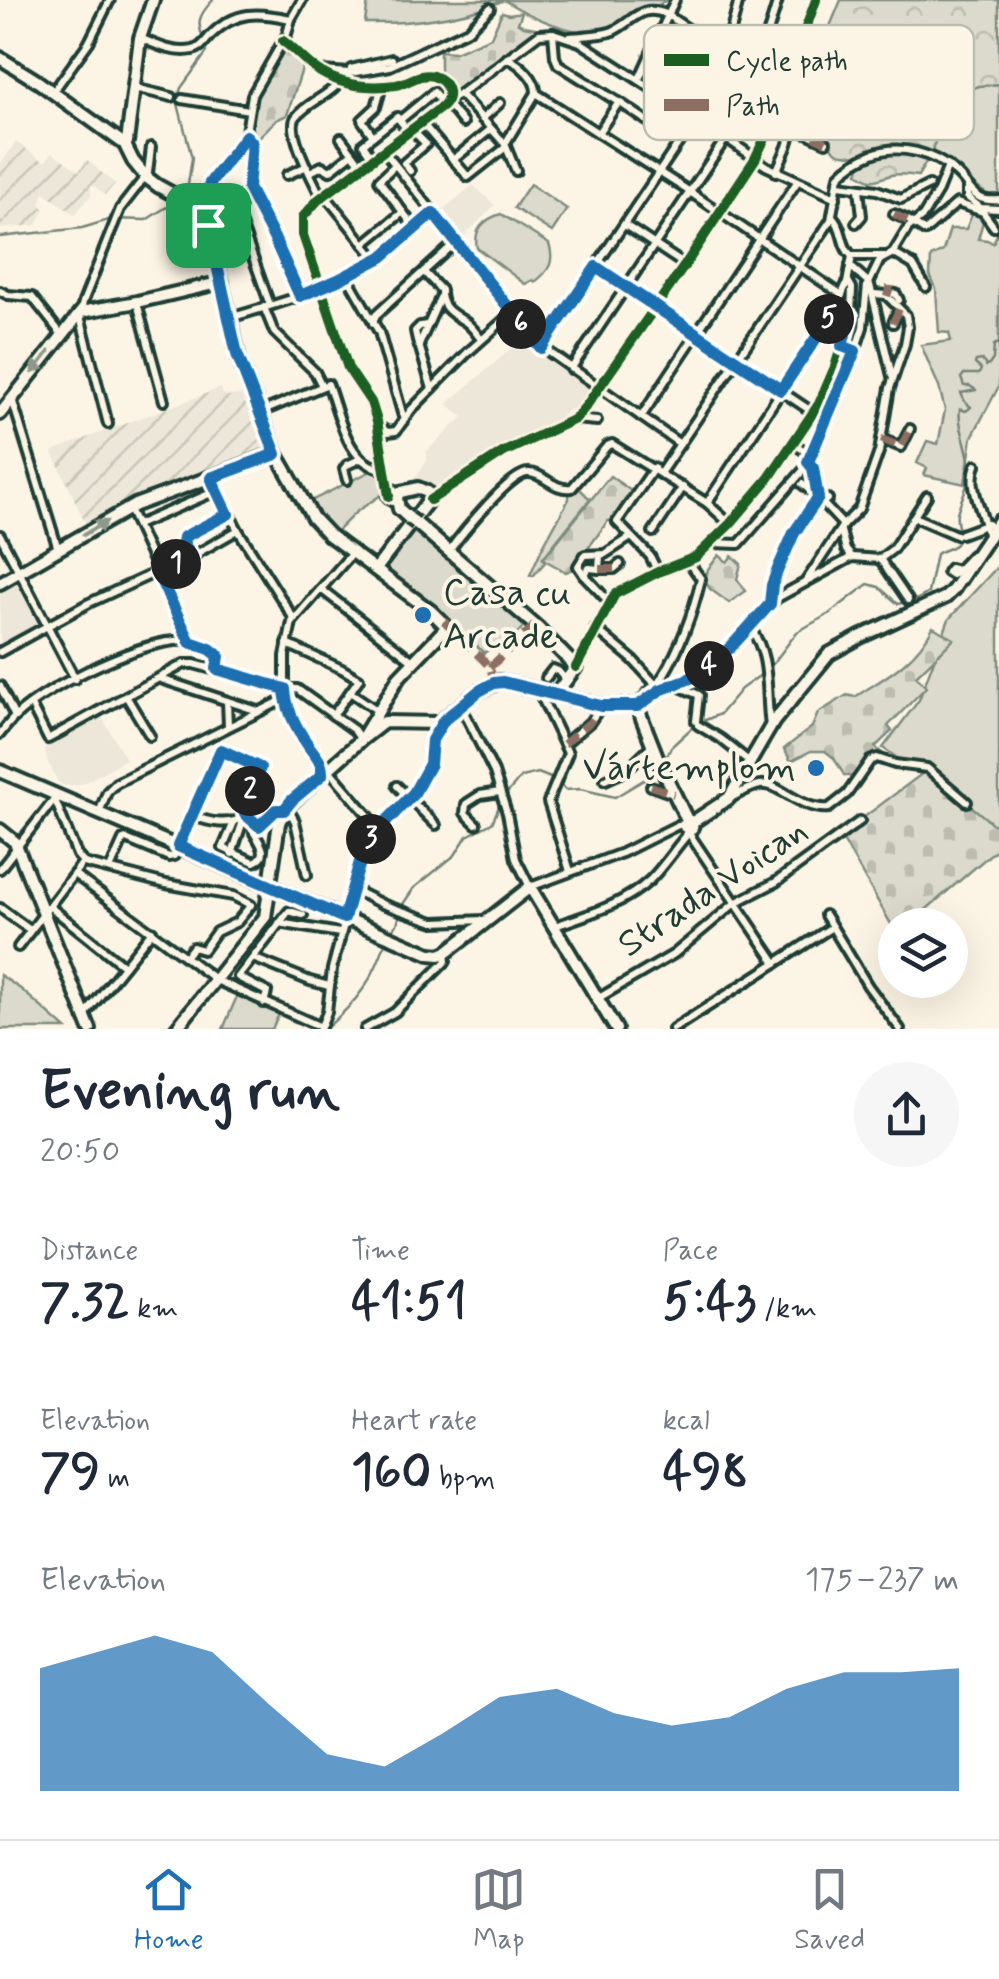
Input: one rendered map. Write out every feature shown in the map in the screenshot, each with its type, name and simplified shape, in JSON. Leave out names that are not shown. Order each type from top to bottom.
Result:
[{"type":"main road","points":[[125,144],[140,38],[154,0]]},
{"type":"main road","points":[[0,58],[125,144],[146,177],[198,210],[208,225],[237,354],[276,454],[316,523],[444,621],[444,630],[392,687],[361,740]]},
{"type":"main road","points":[[0,414],[81,312],[222,282]]},
{"type":"main road","points":[[0,582],[129,508],[276,454]]},
{"type":"main road","points":[[376,570],[430,500],[430,494],[424,490],[397,494],[399,509],[413,520],[448,551],[535,625],[576,667],[567,681],[545,694]]},
{"type":"main road","points":[[378,711],[384,722],[433,724],[444,720],[479,691],[500,682],[601,706],[639,705],[652,745],[688,825],[741,788],[770,727],[829,654],[946,597],[999,521]]},
{"type":"main road","points":[[262,922],[271,885],[275,819],[324,768],[384,722]]},
{"type":"main road","points":[[0,771],[430,954],[445,953],[470,926],[486,920],[530,886],[616,1029]]},
{"type":"main road","points":[[0,830],[13,840],[46,910],[90,1029]]},
{"type":"main road","points":[[246,874],[273,865]]},
{"type":"main road","points":[[273,865],[276,880],[285,891]]},
{"type":"main road","points":[[259,880],[269,900]]},
{"type":"main road","points":[[176,1029],[280,900],[299,898]]},
{"type":"street","points":[[53,92],[89,42],[110,0]]},
{"type":"street","points":[[208,225],[210,183],[246,136],[254,90],[286,43],[302,0]]},
{"type":"street","points":[[663,25],[675,0]]},
{"type":"street","points":[[732,25],[739,0]]},
{"type":"street","points":[[770,25],[778,0]]},
{"type":"street","points":[[807,25],[816,0]]},
{"type":"street","points":[[317,70],[350,73],[390,66],[468,30],[490,8]]},
{"type":"street","points":[[570,38],[613,31],[652,10],[680,25]]},
{"type":"street","points":[[140,38],[175,50],[194,50],[238,16],[291,22]]},
{"type":"street","points":[[553,32],[558,64],[644,118]]},
{"type":"street","points":[[397,494],[385,474],[369,397],[348,368],[305,242],[302,226],[307,211],[541,33],[553,32],[570,38],[644,83]]},
{"type":"street","points":[[286,43],[317,70],[340,82],[382,86],[420,76],[440,79],[447,88],[446,103]]},
{"type":"street","points":[[317,70],[349,69],[392,58]]},
{"type":"street","points":[[422,124],[470,177],[505,146],[536,93],[533,80],[519,64],[506,58]]},
{"type":"street","points":[[639,80],[644,69]]},
{"type":"street","points":[[340,82],[294,120],[296,138],[323,196],[377,260]]},
{"type":"street","points":[[373,136],[362,120],[376,107],[382,86]]},
{"type":"street","points":[[134,88],[172,96]]},
{"type":"street","points":[[400,120],[434,92],[464,124]]},
{"type":"street","points":[[536,93],[690,191],[842,295]]},
{"type":"street","points":[[460,94],[505,146],[516,171]]},
{"type":"street","points":[[182,99],[248,110]]},
{"type":"street","points":[[598,133],[619,102]]},
{"type":"street","points":[[482,119],[500,103]]},
{"type":"street","points":[[374,159],[363,144],[397,117],[426,144]]},
{"type":"street","points":[[454,160],[491,129]]},
{"type":"street","points":[[246,136],[252,143],[248,188],[238,216],[274,332],[325,385],[360,459],[385,474]]},
{"type":"street","points":[[341,138],[362,167]]},
{"type":"street","points":[[541,348],[680,140]]},
{"type":"street","points":[[571,368],[725,140]]},
{"type":"street","points":[[729,140],[776,172],[836,198]]},
{"type":"street","points":[[430,500],[504,452],[575,419],[684,266],[764,140]]},
{"type":"street","points":[[776,172],[789,140]]},
{"type":"street","points":[[822,140],[826,142]]},
{"type":"street","points":[[410,170],[404,163],[426,144],[429,142],[436,150]]},
{"type":"street","points":[[108,424],[80,318],[118,212],[149,172],[152,147]]},
{"type":"street","points":[[658,572],[650,556],[617,523],[680,444],[833,216],[840,176],[847,168],[892,148],[911,150],[948,166],[983,200],[999,200]]},
{"type":"street","points":[[385,152],[541,348],[680,444]]},
{"type":"street","points":[[286,175],[322,166],[330,171],[350,155]]},
{"type":"street","points":[[394,165],[378,180],[414,227]]},
{"type":"street","points":[[711,543],[738,544],[790,488],[810,458],[864,327],[868,283],[878,263],[923,216],[948,166]]},
{"type":"street","points":[[943,178],[966,185]]},
{"type":"street","points":[[641,416],[798,182]]},
{"type":"street","points":[[838,185],[880,190],[901,199],[930,185]]},
{"type":"street","points":[[966,185],[967,197],[994,227]]},
{"type":"street","points":[[248,188],[300,296]]},
{"type":"street","points":[[856,223],[862,216],[859,188]]},
{"type":"street","points":[[894,214],[926,231],[957,202],[981,210],[999,209]]},
{"type":"street","points":[[364,244],[404,212]]},
{"type":"street","points":[[229,318],[300,296],[346,276],[377,260],[433,213]]},
{"type":"street","points":[[833,216],[845,250],[852,256],[889,255],[912,265],[926,287]]},
{"type":"street","points":[[625,225],[684,266]]},
{"type":"street","points":[[373,318],[456,242]]},
{"type":"street","points":[[707,503],[835,310],[848,281],[852,256]]},
{"type":"street","points":[[850,266],[874,294],[892,377]]},
{"type":"street","points":[[596,267],[814,413]]},
{"type":"street","points":[[424,272],[440,288],[440,298],[420,342],[432,389]]},
{"type":"street","points":[[346,276],[379,332],[404,420]]},
{"type":"street","points":[[576,667],[616,593],[696,557],[770,478],[794,444],[814,413],[842,346],[850,316],[852,288],[848,281]]},
{"type":"street","points":[[0,291],[32,296],[62,335]]},
{"type":"street","points":[[806,581],[864,501],[881,440],[892,377],[902,355],[908,327],[906,315],[889,292],[874,294]]},
{"type":"street","points":[[440,298],[452,314],[467,322],[482,339]]},
{"type":"street","points":[[137,302],[164,402]]},
{"type":"street","points":[[893,322],[899,305]]},
{"type":"street","points":[[835,310],[850,316]]},
{"type":"street","points":[[378,426],[394,432],[411,410],[512,313]]},
{"type":"street","points":[[842,346],[855,351]]},
{"type":"street","points":[[260,412],[325,385]]},
{"type":"street","points":[[12,399],[58,550]]},
{"type":"street","points":[[399,400],[411,410]]},
{"type":"street","points":[[575,419],[597,421]]},
{"type":"street","points":[[881,440],[901,447],[910,429]]},
{"type":"street","points":[[448,551],[490,502],[521,475],[531,473],[561,488],[572,488],[612,444],[683,486],[730,524]]},
{"type":"street","points":[[794,444],[810,458],[821,498]]},
{"type":"street","points":[[346,480],[344,469],[360,459]]},
{"type":"street","points":[[976,464],[973,486],[987,539]]},
{"type":"street","points":[[211,478],[228,514],[294,619]]},
{"type":"street","points":[[802,484],[821,498],[842,528],[846,550],[852,557]]},
{"type":"street","points":[[653,532],[683,486]]},
{"type":"street","points":[[137,526],[216,491]]},
{"type":"street","points":[[639,705],[640,700],[658,688],[676,685],[706,668],[770,604],[806,581],[852,557],[880,559],[890,552],[927,496]]},
{"type":"street","points":[[770,604],[772,585],[794,533],[821,498]]},
{"type":"street","points":[[129,508],[190,642]]},
{"type":"street","points":[[191,556],[184,537],[228,514]]},
{"type":"street","points":[[914,517],[959,535],[999,521]]},
{"type":"street","points":[[0,652],[89,603],[238,530]]},
{"type":"street","points":[[0,535],[75,678]]},
{"type":"street","points":[[609,602],[578,566],[589,553],[610,552],[630,537]]},
{"type":"street","points":[[352,552],[294,619],[287,644],[285,699],[303,738],[324,768],[379,828]]},
{"type":"street","points":[[957,570],[977,554]]},
{"type":"street","points":[[599,569],[600,555]]},
{"type":"street","points":[[880,559],[908,600]]},
{"type":"street","points":[[658,688],[685,631],[700,584],[701,576],[688,561]]},
{"type":"street","points":[[584,575],[590,568],[614,569],[620,564]]},
{"type":"street","points":[[321,589],[414,661]]},
{"type":"street","points":[[595,628],[633,660],[658,688]]},
{"type":"street","points":[[750,628],[760,644],[766,672],[770,727]]},
{"type":"street","points":[[0,734],[15,713],[75,678],[146,646],[190,642],[219,656],[217,669]]},
{"type":"street","points":[[287,644],[358,680],[333,715]]},
{"type":"street","points":[[30,704],[48,739],[187,664],[297,689],[354,730],[361,740]]},
{"type":"street","points":[[546,678],[552,670],[558,670],[567,681]]},
{"type":"street","points":[[160,678],[259,712]]},
{"type":"street","points":[[676,685],[699,695],[697,723],[750,763]]},
{"type":"street","points":[[0,686],[15,713]]},
{"type":"street","points":[[350,692],[378,711]]},
{"type":"street","points":[[545,694],[568,756],[548,802],[570,871]]},
{"type":"street","points":[[126,696],[150,736]]},
{"type":"street","points":[[99,813],[112,785],[285,699]]},
{"type":"street","points":[[227,701],[228,726]]},
{"type":"street","points":[[461,706],[491,764],[514,852],[530,886],[622,853],[678,825],[688,825]]},
{"type":"street","points":[[564,744],[590,722],[601,706]]},
{"type":"street","points":[[74,874],[216,980],[320,1028],[327,1012],[340,932],[362,857],[379,828],[411,798],[430,764],[435,735],[444,720]]},
{"type":"street","points":[[605,780],[622,773],[652,745]]},
{"type":"street","points":[[110,869],[122,840],[126,839],[174,856],[223,750],[260,768],[243,808],[245,816],[234,870]]},
{"type":"street","points":[[741,788],[769,785],[805,806],[829,808],[847,794],[870,761],[877,758],[928,768],[967,802]]},
{"type":"street","points":[[397,786],[436,825]]},
{"type":"street","points":[[651,786],[674,794]]},
{"type":"street","points":[[476,824],[465,813],[466,804],[480,795],[502,798]]},
{"type":"street","points":[[0,869],[56,798]]},
{"type":"street","points":[[56,798],[83,862],[166,884],[234,896],[251,904],[237,922],[216,932],[203,950],[193,947],[186,956]]},
{"type":"street","points":[[284,810],[296,821],[307,875]]},
{"type":"street","points":[[192,815],[204,821],[234,822],[245,816]]},
{"type":"street","points":[[245,816],[259,826]]},
{"type":"street","points":[[234,822],[224,850],[254,862],[262,857],[262,845],[254,833],[259,826],[275,819]]},
{"type":"street","name":"Strada Voican","points":[[597,999],[674,954],[735,904],[784,876],[860,822]]},
{"type":"street","points":[[688,825],[692,838],[776,964]]},
{"type":"street","points":[[555,926],[608,908],[633,893],[656,873],[686,836],[688,825]]},
{"type":"street","points":[[18,947],[83,862]]},
{"type":"street","points":[[352,889],[436,923],[470,926]]},
{"type":"street","points":[[46,910],[124,966]]},
{"type":"street","points":[[264,1003],[267,992],[238,978],[289,911],[303,915]]},
{"type":"street","points":[[1,912],[30,930]]},
{"type":"street","points":[[825,915],[868,986],[900,1029]]},
{"type":"street","points":[[280,923],[340,932]]},
{"type":"street","points":[[673,1029],[687,1025],[832,927]]},
{"type":"street","points":[[84,1016],[152,930]]},
{"type":"street","points":[[365,1029],[402,1006],[446,961],[445,953]]},
{"type":"street","points":[[253,958],[329,986]]},
{"type":"shaded area","points":[[16,142],[45,162],[52,152],[79,171],[87,160],[115,184],[105,195],[91,184],[91,195],[75,215],[44,192],[40,204],[45,209],[37,225],[0,229],[0,165]]},
{"type":"shaded area","points":[[473,185],[495,205],[460,240],[439,213]]},
{"type":"shaded area","points":[[526,336],[540,353],[595,390],[575,414],[569,409],[560,418],[562,422],[497,452],[433,493],[414,480],[428,459],[426,452],[463,417],[447,404]]},
{"type":"shaded area","points":[[221,388],[228,396],[245,394],[268,451],[88,529],[52,451]]},
{"type":"shaded area","points":[[18,579],[43,625],[0,648],[0,589]]},
{"type":"shaded area","points":[[101,716],[126,759],[82,784],[66,786],[58,782],[44,748]]},
{"type":"green space","points":[[368,0],[504,0],[436,18],[365,23]]},
{"type":"green space","points":[[504,0],[667,0],[619,25],[591,32],[552,24]]},
{"type":"green space","points":[[841,0],[999,0],[999,84],[974,88],[974,25],[831,25]]},
{"type":"green space","points":[[502,12],[522,12],[518,23],[541,29],[459,93],[449,93],[440,79],[440,51],[455,52],[491,37]]},
{"type":"green space","points":[[283,41],[305,60],[287,115],[276,120],[253,143],[246,136],[251,99]]},
{"type":"green space","points":[[999,84],[999,197],[989,196],[932,152],[934,140],[974,140],[974,87]]},
{"type":"green space","points":[[828,140],[936,140],[918,176],[898,174],[868,179],[858,173],[861,164],[856,156],[836,152]]},
{"type":"green space","points":[[530,184],[567,209],[552,232],[514,208]]},
{"type":"green space","points":[[973,212],[984,218],[978,239],[993,243],[999,230],[999,386],[972,437],[965,484],[924,475],[927,468],[917,463],[927,441],[938,444],[945,410],[921,345],[951,341],[949,333],[939,332],[931,257],[943,251],[950,229],[966,229]]},
{"type":"green space","points":[[501,214],[549,244],[550,266],[535,282],[525,284],[477,248],[481,226]]},
{"type":"green space","points":[[371,471],[379,474],[384,493],[356,512],[334,534],[323,526],[307,503]]},
{"type":"green space","points":[[610,476],[634,493],[615,520],[608,521],[589,547],[589,554],[566,572],[543,559]]},
{"type":"green space","points":[[578,487],[590,499],[543,558],[546,561],[530,575],[569,492]]},
{"type":"green space","points":[[415,524],[527,624],[509,641],[484,653],[380,569]]},
{"type":"green space","points":[[719,555],[727,562],[732,556],[741,564],[737,579],[746,591],[729,603],[705,581],[708,569]]},
{"type":"green space","points":[[999,565],[999,830],[883,748],[919,700],[949,619]]},
{"type":"green space","points":[[933,627],[954,639],[916,676],[926,687],[888,726],[892,731],[875,747],[884,755],[883,760],[877,758],[851,777],[844,775],[825,751],[811,751],[791,761],[784,749],[812,727],[818,713],[847,695],[855,697],[899,667],[918,650]]},
{"type":"green space","points":[[927,770],[999,829],[999,847],[928,908],[882,908],[840,835]]},
{"type":"green space","points":[[0,975],[22,990],[66,1029],[0,1029]]},
{"type":"green space","points":[[238,994],[280,1012],[272,1029],[223,1029]]},
{"type":"waterway","points":[[186,198],[192,158],[177,100],[207,52],[200,20],[213,0]]},
{"type":"waterway","points":[[0,237],[82,228],[112,219],[146,220],[181,203]]},
{"type":"waterway","points":[[664,762],[671,747],[696,724],[720,714],[741,689],[769,669],[797,632],[829,614],[868,584],[879,587],[898,604],[928,593],[936,554],[958,541],[957,513],[970,474],[960,409],[966,411],[971,407],[961,393],[976,390],[964,386],[961,378],[964,374],[979,374],[981,369],[976,361],[989,365],[994,345],[999,343]]},
{"type":"waterway","points":[[504,797],[521,777],[538,773],[558,781],[565,790],[580,789],[615,797],[657,772]]},
{"type":"waterway","points":[[401,907],[414,888],[455,855],[467,836],[492,823],[500,804]]},
{"type":"waterway","points":[[389,933],[400,915]]},
{"type":"waterway","points":[[325,1029],[363,990],[386,940]]},
{"type":"marked path","points":[[822,140],[826,142]]},
{"type":"marked path","points":[[894,214],[913,224]]},
{"type":"marked path","points":[[887,296],[890,286]]},
{"type":"marked path","points":[[893,323],[899,309]]},
{"type":"marked path","points":[[881,439],[901,447],[910,429]]},
{"type":"marked path","points":[[599,569],[614,569],[620,564]]},
{"type":"marked path","points":[[444,621],[490,667],[494,683]]},
{"type":"marked path","points":[[490,667],[535,625]]},
{"type":"marked path","points":[[564,744],[590,722],[601,706]]},
{"type":"marked path","points":[[651,786],[674,794]]},
{"type":"cycle path","points":[[807,25],[816,0]]},
{"type":"cycle path","points":[[283,41],[313,67],[342,82],[385,86],[428,75],[442,81],[447,89],[443,106],[318,200],[303,217],[303,235],[348,368],[371,402],[377,421],[389,496]]},
{"type":"cycle path","points":[[430,500],[504,452],[575,419],[685,265],[764,140]]},
{"type":"cycle path","points":[[576,667],[615,594],[696,557],[769,478],[819,404],[835,367],[851,316],[835,310]]},
{"type":"place","name":"Casa cu Arcade","points":[[423,615]]},
{"type":"place","name":"Vártemplom","points":[[816,768]]},
{"type":"route","points":[[246,136],[252,143],[248,188],[300,296],[382,257],[433,213],[541,348],[596,267],[781,390],[835,310],[850,316],[842,346],[855,351],[808,462],[813,468],[818,498],[794,533],[772,585],[770,604],[745,634],[698,673],[660,690],[638,706],[601,706],[503,682],[479,691],[444,720],[432,740],[430,764],[414,793],[371,839],[344,918],[178,846],[221,750],[260,768],[243,808],[259,826],[276,810],[284,810],[323,771],[287,706],[285,689],[217,669],[219,656],[215,652],[190,642],[157,572],[191,556],[184,537],[228,514],[211,478],[276,454],[237,354],[208,225],[210,183],[246,136]]}]
